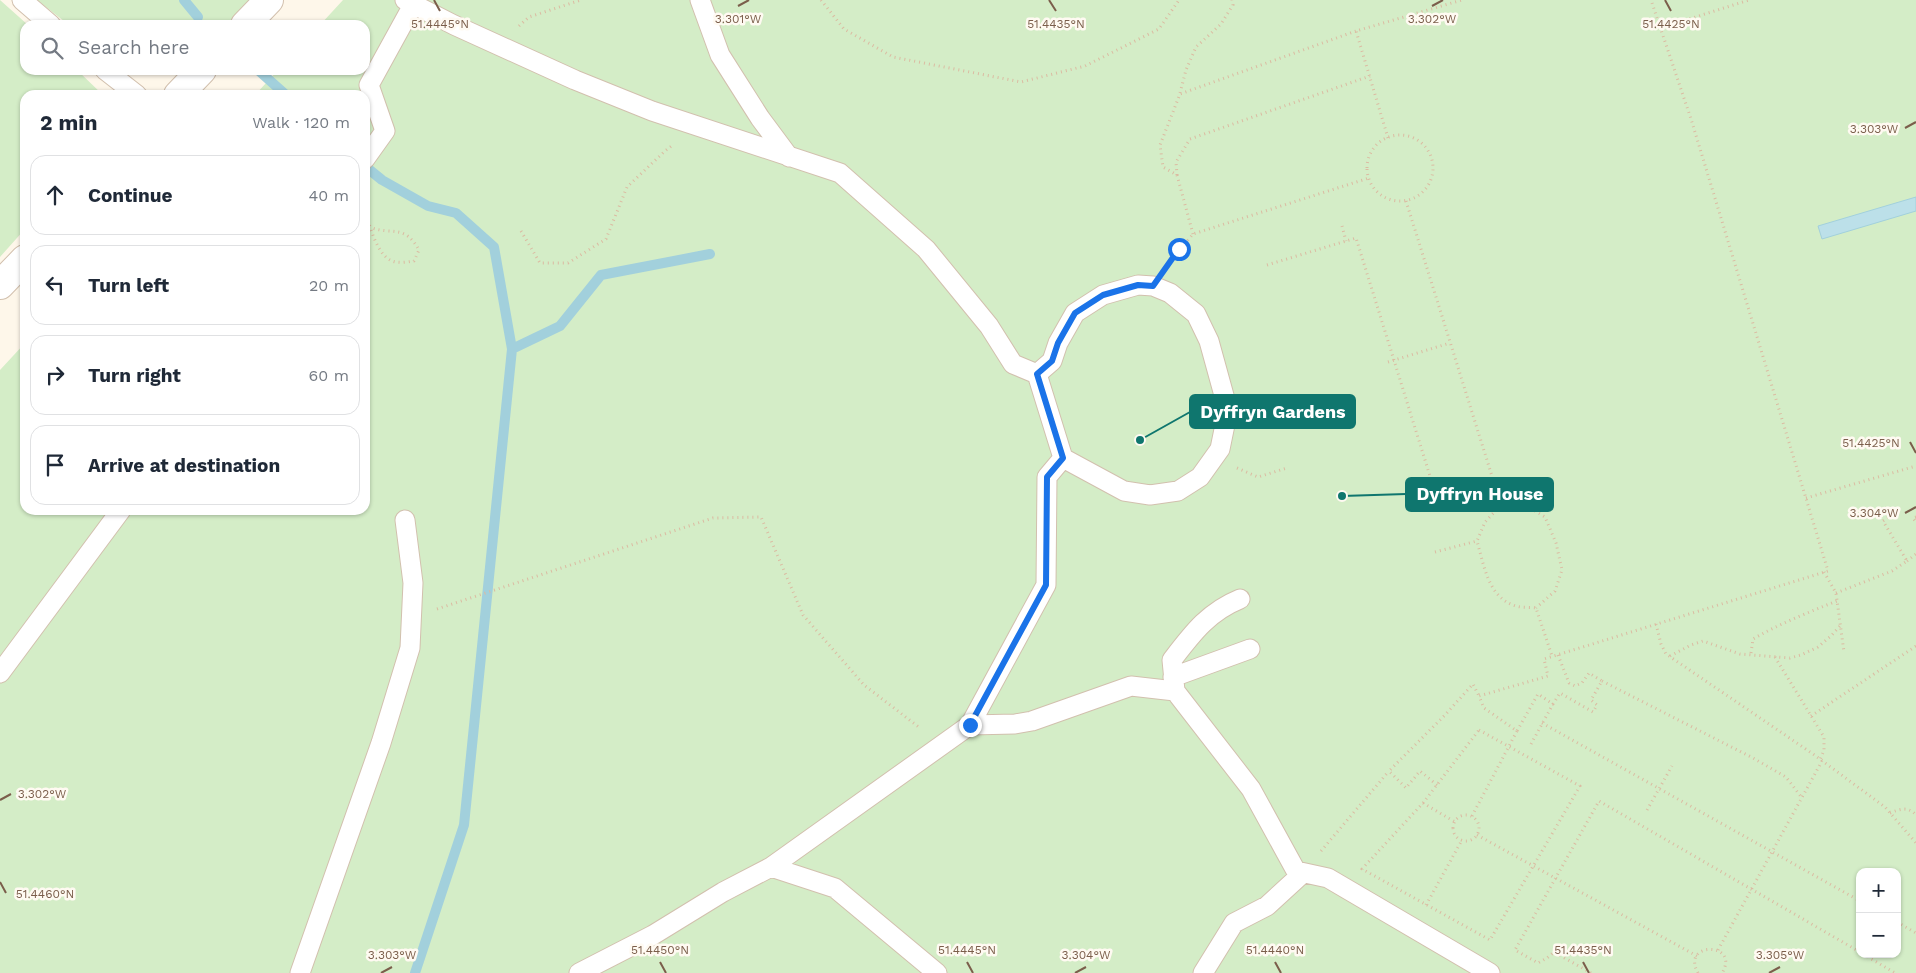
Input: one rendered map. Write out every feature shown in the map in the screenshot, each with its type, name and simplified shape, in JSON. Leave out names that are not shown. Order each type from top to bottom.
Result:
[{"type":"street","points":[[250,20],[268,0]]},
{"type":"street","points":[[183,90],[197,75]]},
{"type":"street","points":[[0,285],[20,264]]},
{"type":"lane","points":[[22,0],[45,20]]},
{"type":"lane","points":[[700,0],[720,55],[760,118],[789,157]]},
{"type":"lane","points":[[370,152],[385,131],[369,84],[409,2],[575,80],[652,111],[840,174],[926,248],[983,319],[1013,364],[1037,374]]},
{"type":"lane","points":[[111,75],[131,90]]},
{"type":"lane","points":[[1138,285],[1153,286],[1170,293],[1196,314],[1209,341],[1228,410],[1220,449],[1200,477],[1178,491],[1150,495],[1124,491],[1063,458],[1037,374],[1052,361],[1058,343],[1075,313],[1103,295],[1138,285]]},
{"type":"lane","points":[[579,973],[653,935],[723,892],[771,867],[970,725],[1046,585],[1047,477],[1063,458]]},
{"type":"lane","points":[[0,673],[117,515]]},
{"type":"lane","points":[[300,973],[381,743],[410,648],[413,583],[405,520]]},
{"type":"lane","points":[[1240,600],[1224,605],[1201,624],[1172,660],[1174,684],[1251,789],[1296,872],[1328,878],[1491,973]]},
{"type":"lane","points":[[970,725],[1015,724],[1131,686],[1174,684],[1250,649]]},
{"type":"lane","points":[[771,867],[835,888],[937,973]]},
{"type":"lane","points":[[1203,973],[1234,923],[1267,906],[1303,873]]},
{"type":"path","points":[[498,45],[529,18],[582,0]]},
{"type":"path","points":[[821,0],[844,29],[893,57],[1021,82],[1086,66],[1159,29],[1180,0]]},
{"type":"path","points":[[1177,175],[1163,167],[1160,145],[1196,47],[1221,24],[1233,5],[1232,0]]},
{"type":"path","points":[[1180,94],[1356,32],[1462,0]]},
{"type":"path","points":[[1479,696],[1548,676],[1544,659],[1552,656],[1828,571],[1652,0]]},
{"type":"path","points":[[1661,28],[1749,0]]},
{"type":"path","points":[[1356,32],[1388,138]]},
{"type":"path","points":[[1192,234],[1177,175],[1176,162],[1190,139],[1370,76]]},
{"type":"path","points":[[521,231],[540,264],[568,264],[606,239],[627,187],[665,151],[700,127]]},
{"type":"path","points":[[1399,135],[1420,141],[1432,159],[1433,170],[1431,180],[1425,190],[1416,197],[1406,201],[1385,198],[1377,191],[1369,178],[1368,161],[1372,151],[1379,143],[1388,138],[1399,135]]},
{"type":"path","points":[[1153,286],[1192,234],[1369,178]]},
{"type":"path","points":[[1406,201],[1501,506]]},
{"type":"path","points":[[1342,226],[1346,241]]},
{"type":"path","points":[[370,227],[397,231],[412,238],[419,250],[414,261],[403,263],[390,260],[375,241],[370,227]]},
{"type":"path","points":[[1267,265],[1356,238],[1434,488]]},
{"type":"path","points":[[1388,362],[1450,343]]},
{"type":"path","points":[[1220,449],[1232,467],[1258,477],[1286,468]]},
{"type":"path","points":[[1806,498],[1916,466]]},
{"type":"path","points":[[1501,506],[1527,506],[1545,517],[1556,543],[1562,570],[1555,591],[1536,608],[1516,606],[1496,595],[1485,571],[1477,541],[1485,522],[1501,506]]},
{"type":"path","points":[[1896,512],[1882,522],[1907,561]]},
{"type":"path","points":[[1916,516],[1913,518],[1916,522]]},
{"type":"path","points":[[411,617],[713,518],[761,517],[803,615],[864,685],[942,746]]},
{"type":"path","points":[[1435,552],[1477,541]]},
{"type":"path","points":[[1836,593],[1892,571],[1916,554]]},
{"type":"path","points":[[1824,572],[1836,593],[1844,652]]},
{"type":"path","points":[[1751,653],[1753,639],[1837,601]]},
{"type":"path","points":[[1536,608],[1552,656]]},
{"type":"path","points":[[1656,624],[1661,644],[1670,656],[1885,807],[1916,843]]},
{"type":"path","points":[[1670,656],[1691,645],[1703,642],[1740,654],[1751,653],[1790,658],[1818,647],[1840,626]]},
{"type":"path","points":[[1811,716],[1916,646]]},
{"type":"path","points":[[1558,655],[1568,683],[1575,686],[1582,683],[1589,673],[1753,758],[1786,778],[1802,798]]},
{"type":"path","points":[[1718,950],[1802,798],[1821,761],[1824,750],[1824,737],[1774,656]]},
{"type":"path","points":[[1531,744],[1560,693],[1592,712],[1596,705],[1591,700],[1602,681]]},
{"type":"path","points":[[1303,873],[1389,771],[1473,684],[1484,708],[1517,731]]},
{"type":"path","points":[[1472,816],[1538,694],[1553,704]]},
{"type":"path","points":[[1542,723],[1856,899]]},
{"type":"path","points":[[1478,730],[1509,746],[1580,786],[1490,940],[1362,870],[1423,803],[1478,730]]},
{"type":"path","points":[[1647,810],[1672,766]]},
{"type":"path","points":[[1389,771],[1406,788],[1420,771],[1437,785]]},
{"type":"path","points":[[1591,973],[1554,952],[1548,958],[1538,963],[1515,950],[1599,801],[1856,950]]},
{"type":"path","points":[[1423,803],[1454,822]]},
{"type":"path","points":[[1890,813],[1902,808],[1914,810],[1916,815]]},
{"type":"path","points":[[1464,815],[1472,816],[1479,827],[1477,835],[1470,840],[1458,838],[1453,830],[1454,822],[1464,815]]},
{"type":"path","points":[[1477,835],[1696,956]]},
{"type":"path","points":[[1426,905],[1462,840]]},
{"type":"path","points":[[1901,924],[1916,933]]},
{"type":"path","points":[[1698,973],[1695,966],[1696,956],[1704,949],[1714,948],[1725,958],[1724,972]]},
{"type":"path","points":[[1870,958],[1895,973]]},
{"type":"green space","points":[[0,0],[22,20],[20,20],[20,75],[82,75],[98,90],[20,90],[20,235],[0,257]]},
{"type":"green space","points":[[37,0],[261,0],[240,20],[63,20]]},
{"type":"green space","points":[[343,0],[1916,0],[1916,973],[0,973],[0,370],[20,348],[20,515],[370,515],[370,90],[260,90],[273,75],[370,75],[370,20],[325,20]]},
{"type":"water","points":[[1916,197],[1916,211],[1822,239],[1818,226]]},
{"type":"waterway","points":[[184,0],[198,17]]},
{"type":"waterway","points":[[264,75],[280,90]]},
{"type":"waterway","points":[[370,170],[382,180],[428,206],[456,213],[494,247],[512,349]]},
{"type":"waterway","points":[[415,973],[464,825],[512,349],[560,326],[601,275],[710,254]]},
{"type":"place","name":"Dyffryn Gardens","points":[[1140,440]]},
{"type":"place","name":"Dyffryn House","points":[[1342,496]]},
{"type":"route","points":[[970,725],[1046,585],[1047,477],[1063,458],[1037,374],[1052,361],[1058,343],[1075,313],[1103,295],[1138,285],[1153,286],[1179,249]]}]
